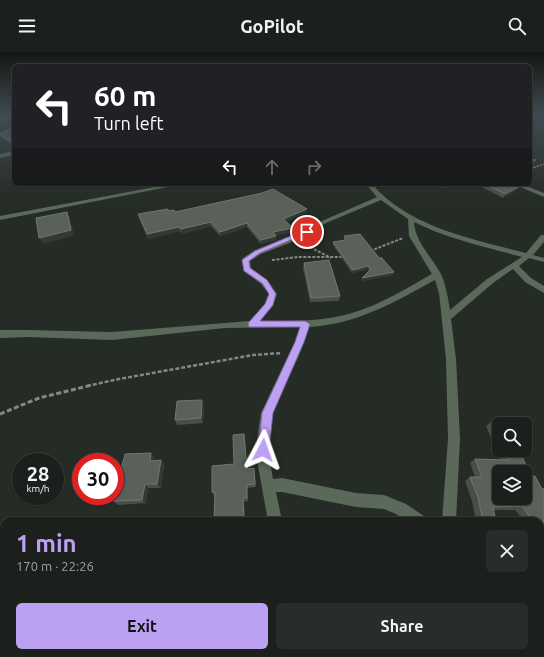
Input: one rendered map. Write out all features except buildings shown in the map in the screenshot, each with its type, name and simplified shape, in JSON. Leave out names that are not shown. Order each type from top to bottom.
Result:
[{"type":"street","points":[[0,156],[12,153]]},
{"type":"street","points":[[0,216],[169,186]]},
{"type":"street","points":[[371,186],[382,198],[411,218],[441,232],[544,260]]},
{"type":"street","points":[[521,186],[544,195]]},
{"type":"street","points":[[252,324],[269,305],[273,294],[264,282],[247,269],[246,260],[258,252],[296,237],[324,222],[382,198]]},
{"type":"street","points":[[411,218],[413,236],[436,275],[443,293],[451,359],[454,439],[449,517]]},
{"type":"street","points":[[446,318],[470,297],[528,256],[544,237]]},
{"type":"street","points":[[514,265],[528,280],[544,290]]},
{"type":"street","points":[[0,334],[52,332],[112,336],[142,334],[203,326],[305,324],[330,322],[357,315],[406,292],[436,275]]},
{"type":"street","points":[[274,517],[263,460],[263,439],[267,413],[295,353],[305,324]]},
{"type":"street","points":[[267,486],[282,485],[356,500],[384,502],[401,509],[412,517]]},
{"type":"path","points":[[532,168],[544,164]]},
{"type":"path","points":[[368,252],[389,243],[413,236]]},
{"type":"path","points":[[296,237],[308,246],[332,258]]},
{"type":"path","points":[[272,260],[298,257],[346,257]]},
{"type":"path","points":[[0,414],[39,398],[119,379],[253,355],[274,352],[295,353]]},
{"type":"route","points":[[263,450],[267,413],[300,342],[305,324],[252,324],[269,305],[273,294],[264,282],[247,269],[245,265],[246,260],[258,252],[307,232]]}]
